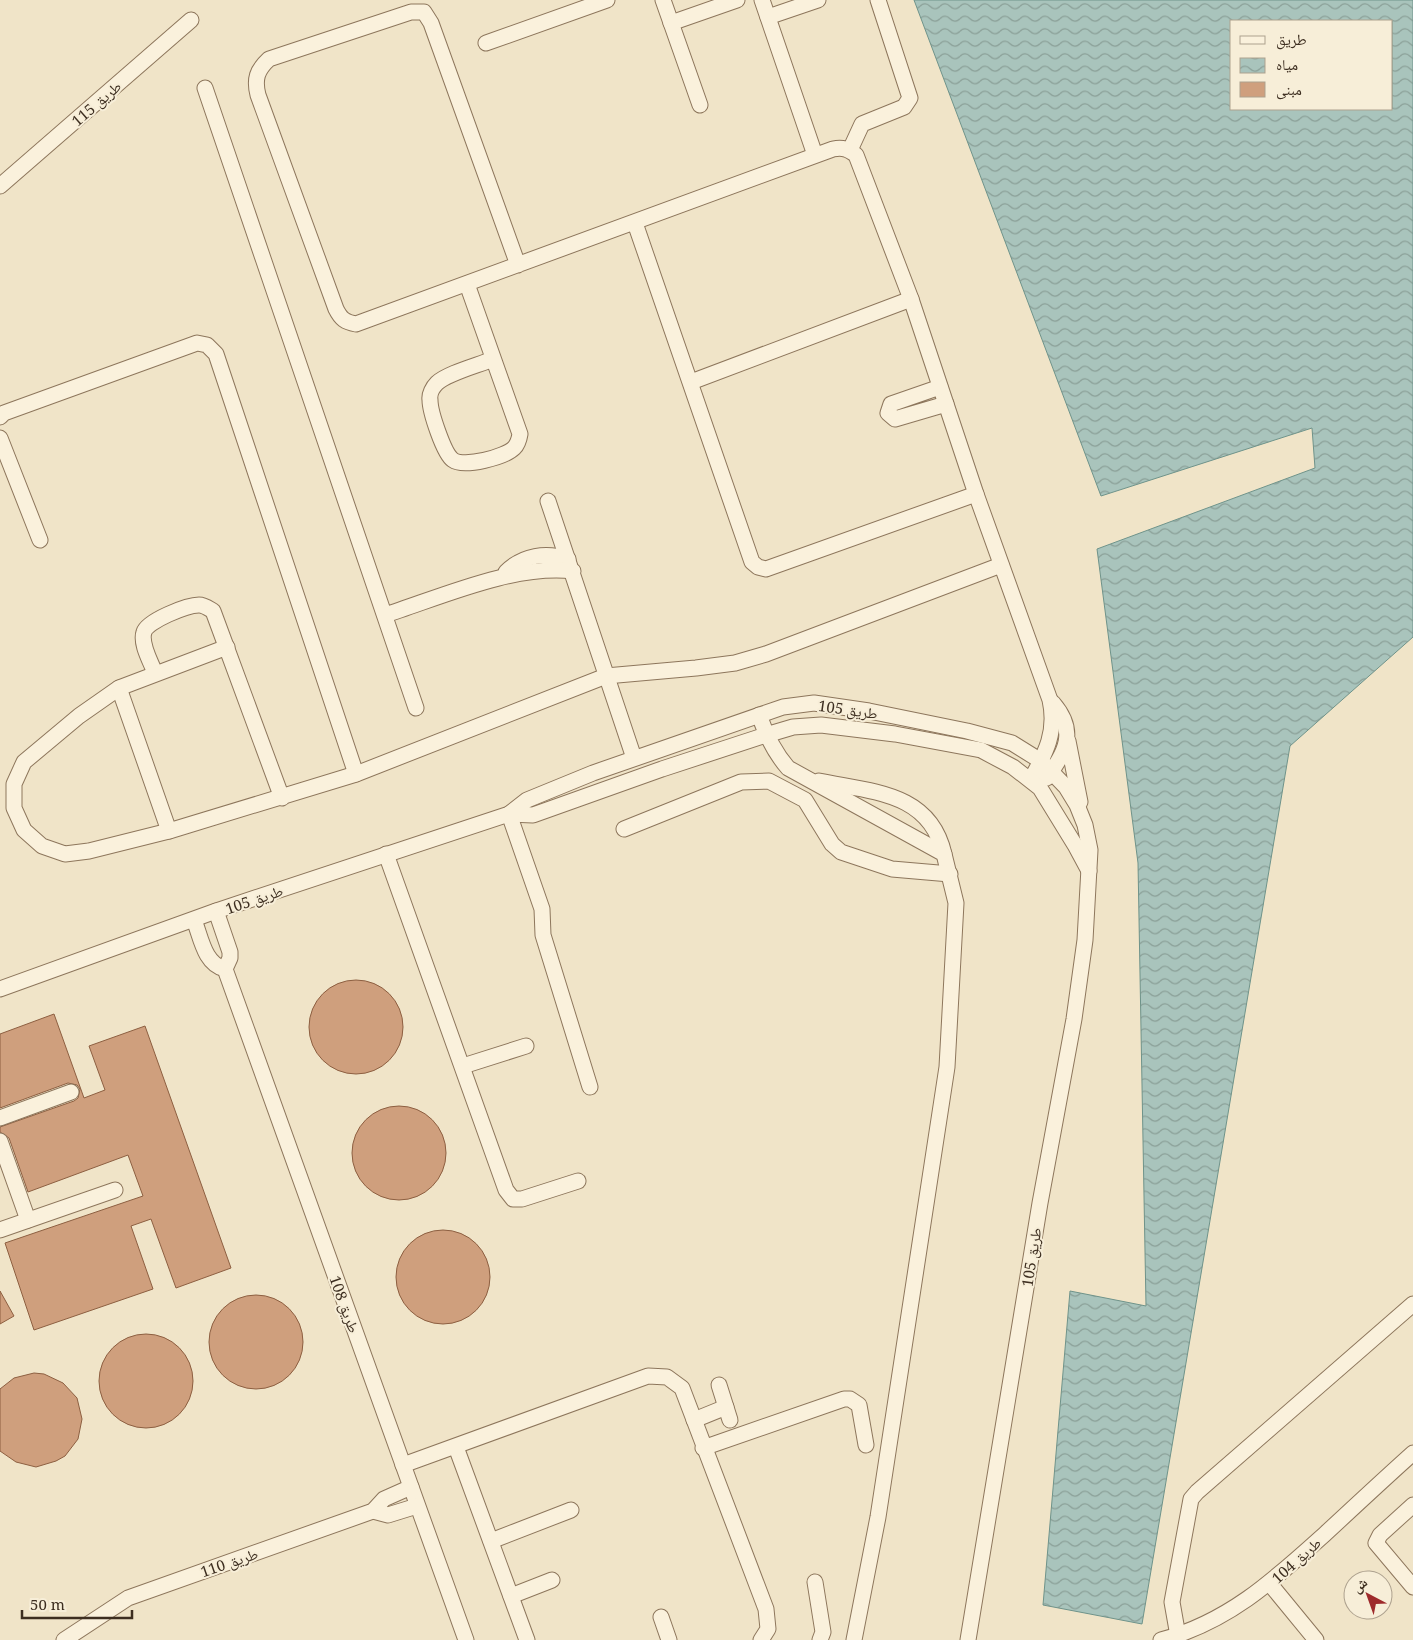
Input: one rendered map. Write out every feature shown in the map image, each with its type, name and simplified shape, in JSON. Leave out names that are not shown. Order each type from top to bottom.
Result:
[{"type":"street","points":[[486,43],[607,0]]},
{"type":"street","points":[[663,0],[700,105]]},
{"type":"street","points":[[671,22],[738,0]]},
{"type":"street","points":[[762,0],[815,156]]},
{"type":"street","points":[[768,18],[818,0]]},
{"type":"street","points":[[850,150],[862,124],[904,107],[910,98],[878,0]]},
{"type":"street","points":[[518,265],[431,22],[424,12],[417,10],[401,15],[269,59],[261,66],[256,75],[255,85],[258,95],[340,317],[347,322],[356,324],[635,223],[815,156],[841,148],[850,150],[856,155],[911,299],[976,494],[1050,700],[1052,731],[1046,766]]},
{"type":"street","name":"طريق 115","points":[[0,186],[191,20]]},
{"type":"street","points":[[206,88],[416,708]]},
{"type":"street","points":[[635,223],[752,562],[758,567],[766,569],[976,494]]},
{"type":"street","points":[[467,284],[520,434],[518,443],[513,449],[463,464],[454,461],[447,454],[432,410],[430,400],[432,390],[438,382],[493,359]]},
{"type":"street","points":[[691,382],[911,299]]},
{"type":"street","points":[[0,417],[4,413],[197,343],[207,345],[216,354],[356,774]]},
{"type":"street","points":[[940,387],[891,404],[888,413],[895,419],[946,404]]},
{"type":"street","points":[[0,438],[40,540]]},
{"type":"street","points":[[548,501],[634,758]]},
{"type":"street","points":[[385,615],[502,577],[570,565]]},
{"type":"street","points":[[227,647],[119,688],[79,716],[24,762],[14,784],[14,808],[24,830],[42,846],[65,854],[89,851],[169,831],[356,774],[606,676],[696,668],[735,662],[758,656],[1001,565]]},
{"type":"street","points":[[155,673],[143,640],[144,631],[150,623],[197,604],[206,606],[212,611],[282,798]]},
{"type":"street","points":[[119,688],[169,831]]},
{"type":"street","points":[[1050,700],[1061,715],[1085,825]]},
{"type":"street","name":"طريق 105","points":[[3,984],[509,814],[528,800],[634,758],[783,707],[814,703],[868,711],[966,731],[1012,743],[1046,766],[1066,787],[1077,805],[1085,825],[1090,850],[1090,875],[1085,940],[1074,1019],[1040,1203],[968,1640]]},
{"type":"street","points":[[759,715],[766,735],[778,757],[788,768],[944,854]]},
{"type":"street","name":"طريق 105","points":[[509,814],[533,815],[662,769],[766,735],[793,727],[821,725],[895,734],[981,750],[1035,783],[1076,845],[1090,875]]},
{"type":"street","points":[[1035,783],[1046,766],[1068,741]]},
{"type":"street","points":[[655,750],[662,769]]},
{"type":"street","points":[[803,777],[900,799],[921,811],[932,822],[940,837],[956,903],[947,1067],[878,1517],[854,1640]]},
{"type":"street","points":[[624,829],[741,782],[769,781],[805,800],[832,844],[841,852],[892,869],[950,874]]},
{"type":"street","points":[[509,814],[542,910],[542,935],[590,1088]]},
{"type":"street","points":[[386,854],[506,1190],[513,1199],[522,1199],[578,1181]]},
{"type":"street","name":"طريق 108","points":[[216,911],[230,952],[225,969],[466,1640]]},
{"type":"street","name":"طريق 108","points":[[194,920],[210,960],[225,969]]},
{"type":"street","points":[[463,1066],[526,1046]]},
{"type":"street","points":[[0,1118],[71,1092]]},
{"type":"street","points":[[0,1140],[28,1220]]},
{"type":"street","points":[[0,1230],[115,1190]]},
{"type":"street","points":[[1178,1636],[1172,1602],[1191,1499],[1413,1304]]},
{"type":"street","points":[[403,1465],[648,1376],[658,1375],[675,1381],[682,1388],[703,1448],[766,1609],[768,1619],[764,1639]]},
{"type":"street","points":[[694,1420],[728,1414],[719,1385]]},
{"type":"street","points":[[703,1448],[844,1399],[850,1399],[859,1405],[866,1445]]},
{"type":"street","points":[[456,1447],[527,1640]]},
{"type":"street","name":"طريق 104","points":[[1161,1640],[1178,1636],[1232,1610],[1270,1584],[1413,1453]]},
{"type":"street","name":"طريق 110","points":[[64,1640],[128,1598],[373,1512],[384,1499],[411,1488]]},
{"type":"street","points":[[1413,1505],[1380,1535],[1376,1543],[1413,1587]]},
{"type":"street","name":"طريق 110","points":[[373,1512],[388,1515],[417,1506]]},
{"type":"street","points":[[491,1541],[571,1510]]},
{"type":"street","points":[[511,1596],[552,1580]]},
{"type":"street","points":[[815,1582],[824,1632],[820,1640]]},
{"type":"street","points":[[1270,1584],[1316,1640]]},
{"type":"street","points":[[661,1617],[669,1640]]},
{"type":"water","points":[[914,0],[1413,0],[1413,637],[1290,746],[1142,1624],[1043,1605],[1070,1291],[1146,1306],[1138,863],[1097,549],[1315,468],[1312,428],[1101,496]]},
{"type":"building","points":[[356,980],[374,984],[389,994],[399,1009],[403,1027],[399,1045],[389,1060],[374,1070],[356,1074],[338,1070],[323,1060],[313,1045],[309,1027],[313,1009],[323,994],[338,984]]},
{"type":"building","points":[[54,1014],[84,1098],[105,1090],[89,1046],[145,1026],[231,1268],[176,1288],[151,1219],[131,1226],[153,1289],[34,1330],[5,1243],[143,1196],[128,1155],[28,1192],[9,1138],[0,1132],[0,1127],[74,1101],[78,1098],[80,1089],[77,1085],[68,1083],[0,1108],[0,1034]]},
{"type":"building","points":[[399,1106],[417,1110],[432,1120],[442,1135],[446,1153],[442,1171],[432,1186],[417,1196],[399,1200],[381,1196],[366,1186],[356,1171],[352,1153],[356,1135],[366,1120],[381,1110]]},
{"type":"building","points":[[443,1230],[461,1234],[476,1244],[486,1259],[490,1277],[486,1295],[476,1310],[461,1320],[443,1324],[425,1320],[410,1310],[400,1295],[396,1277],[400,1259],[410,1244],[425,1234]]},
{"type":"building","points":[[0,1291],[14,1316],[0,1324]]},
{"type":"building","points":[[256,1295],[274,1299],[289,1309],[299,1324],[303,1342],[299,1360],[289,1375],[274,1385],[256,1389],[238,1385],[223,1375],[213,1360],[209,1342],[213,1324],[223,1309],[238,1299]]},
{"type":"building","points":[[146,1334],[164,1338],[179,1348],[189,1363],[193,1381],[189,1399],[179,1414],[164,1424],[146,1428],[128,1424],[113,1414],[103,1399],[99,1381],[103,1363],[113,1348],[128,1338]]},
{"type":"building","points":[[34,1373],[44,1374],[63,1383],[77,1398],[82,1419],[78,1439],[65,1456],[36,1467],[16,1462],[0,1451],[0,1389],[14,1378]]}]
